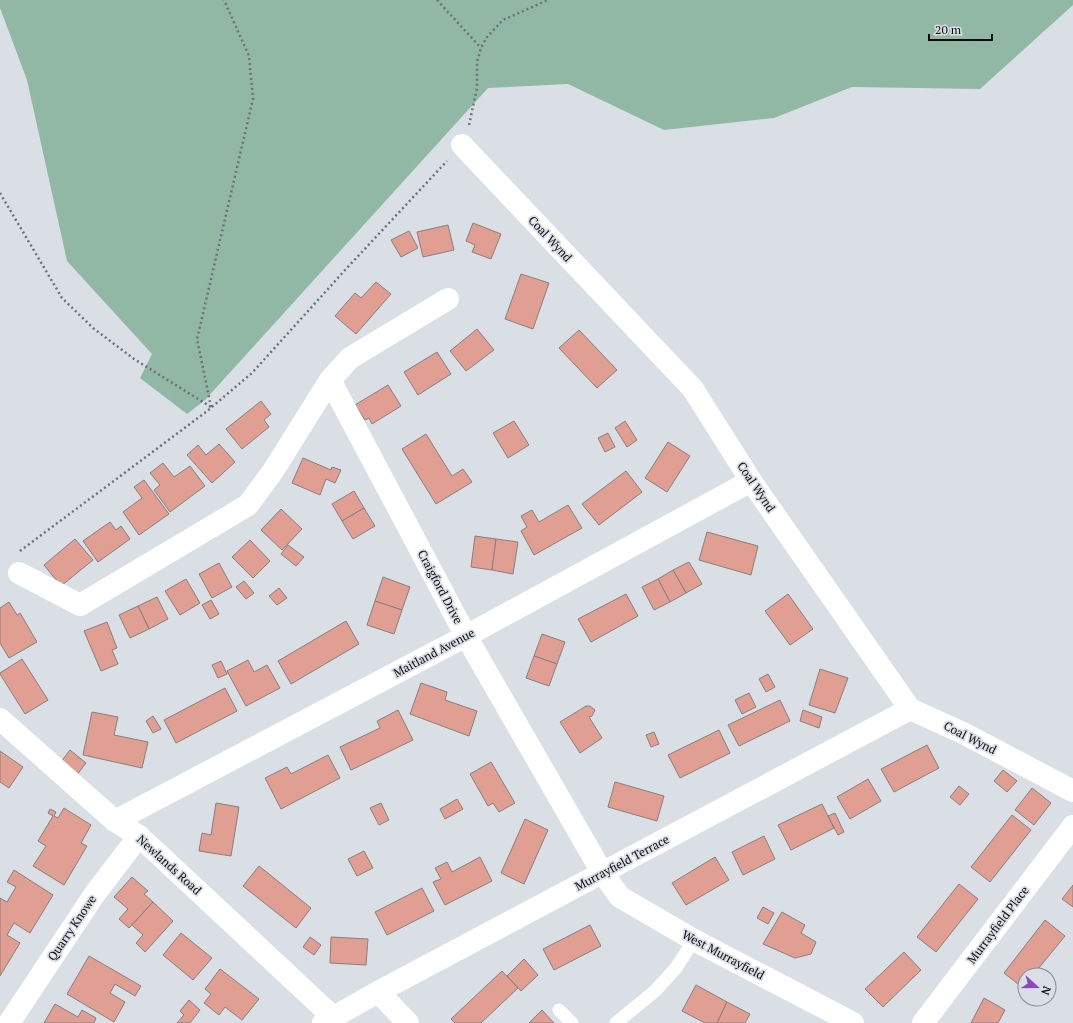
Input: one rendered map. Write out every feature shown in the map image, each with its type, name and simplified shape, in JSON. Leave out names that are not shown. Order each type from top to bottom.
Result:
[{"type":"street","name":"Coal Wynd","points":[[462,145],[693,389],[751,481],[910,709],[963,733],[1073,792]]},
{"type":"street","points":[[18,563],[80,605],[248,505],[273,471],[330,380],[350,358],[448,299]]},
{"type":"street","name":"Craigford Drive","points":[[330,380],[466,636],[603,874]]},
{"type":"street","name":"Maitland Avenue","points":[[115,822],[466,636],[751,481]]},
{"type":"street","name":"Murrayfield Terrace","points":[[328,1020],[910,709]]},
{"type":"street","name":"Newlands Road","points":[[0,719],[115,822],[139,836],[328,1020]]},
{"type":"street","name":"Murrayfield Place","points":[[923,1023],[1073,826]]},
{"type":"street","name":"Quarry Knowe","points":[[9,1023],[94,895],[139,836]]},
{"type":"street","name":"West Murrayfield","points":[[603,874],[620,897],[694,940],[853,1023]]},
{"type":"street","points":[[378,992],[408,1023]]},
{"type":"lane","points":[[616,1023],[655,991],[676,968],[694,940]]},
{"type":"lane","points":[[559,1010],[572,1023]]},
{"type":"path","points":[[211,407],[197,339],[253,99],[249,56],[224,0]]},
{"type":"path","points":[[437,0],[481,48]]},
{"type":"path","points":[[18,563],[252,373],[346,268],[462,145],[472,116],[477,88],[477,62],[481,48],[487,37],[503,20],[548,0]]},
{"type":"path","points":[[0,193],[62,298],[93,328],[134,359],[211,407]]},
{"type":"green space","points":[[0,0],[1073,0],[1073,5],[980,89],[852,87],[774,118],[664,130],[568,84],[488,88],[205,400],[187,414],[140,378],[152,354],[67,261],[27,80],[0,8]]},
{"type":"building","points":[[473,223],[501,234],[491,259],[472,252],[475,245],[466,241]]},
{"type":"building","points":[[448,225],[454,250],[423,257],[417,232]]},
{"type":"building","points":[[409,231],[418,248],[401,257],[391,240]]},
{"type":"building","points":[[521,274],[549,283],[533,329],[505,319]]},
{"type":"building","points":[[376,282],[391,294],[356,334],[335,316],[355,293],[361,298]]},
{"type":"building","points":[[477,329],[494,350],[466,371],[450,351]]},
{"type":"building","points":[[579,330],[617,370],[597,388],[559,348]]},
{"type":"building","points":[[437,352],[451,374],[418,395],[404,372]]},
{"type":"building","points":[[388,385],[401,406],[372,424],[369,418],[365,420],[355,405]]},
{"type":"building","points":[[261,401],[271,414],[264,420],[269,427],[242,449],[226,429]]},
{"type":"building","points":[[514,421],[529,445],[508,458],[493,433]]},
{"type":"building","points":[[625,421],[637,440],[627,447],[615,428]]},
{"type":"building","points":[[608,433],[615,447],[605,452],[598,438]]},
{"type":"building","points":[[426,434],[452,476],[463,469],[472,482],[436,504],[402,449]]},
{"type":"building","points":[[668,442],[690,456],[667,492],[645,478]]},
{"type":"building","points":[[219,444],[235,462],[212,483],[187,455],[198,445],[206,455]]},
{"type":"building","points":[[303,458],[331,470],[332,467],[341,470],[335,483],[326,479],[320,495],[292,483]]},
{"type":"building","points":[[163,463],[174,477],[190,466],[205,486],[170,512],[154,490],[160,485],[150,473]]},
{"type":"building","points":[[626,471],[642,492],[599,525],[582,504]]},
{"type":"building","points":[[144,480],[169,514],[139,535],[123,512],[142,498],[134,487]]},
{"type":"building","points":[[354,491],[364,508],[342,521],[332,504]]},
{"type":"building","points":[[568,505],[582,528],[534,555],[521,531],[527,527],[521,516],[532,510],[539,522]]},
{"type":"building","points":[[364,508],[375,526],[353,539],[342,521]]},
{"type":"building","points":[[281,509],[302,529],[282,550],[261,530]]},
{"type":"building","points":[[110,522],[116,530],[121,526],[130,539],[98,562],[83,541]]},
{"type":"building","points":[[707,532],[758,546],[751,575],[699,560]]},
{"type":"building","points":[[475,536],[496,539],[492,570],[471,567]]},
{"type":"building","points":[[75,539],[93,560],[61,586],[44,565]]},
{"type":"building","points":[[496,539],[518,542],[513,574],[492,570]]},
{"type":"building","points":[[250,540],[270,561],[253,578],[232,557]]},
{"type":"building","points":[[288,545],[304,557],[296,566],[281,554]]},
{"type":"building","points":[[689,562],[702,584],[686,593],[673,570]]},
{"type":"building","points":[[219,563],[232,587],[212,598],[199,574]]},
{"type":"building","points":[[673,570],[686,593],[670,602],[658,579]]},
{"type":"building","points":[[383,577],[410,587],[402,610],[375,601]]},
{"type":"building","points":[[186,579],[200,603],[180,615],[165,591]]},
{"type":"building","points":[[658,579],[670,602],[654,610],[642,587]]},
{"type":"building","points":[[244,581],[254,593],[246,599],[236,587]]},
{"type":"building","points":[[279,588],[287,598],[277,605],[269,596]]},
{"type":"building","points":[[626,594],[638,616],[591,642],[578,619]]},
{"type":"building","points":[[788,594],[813,629],[790,645],[765,611]]},
{"type":"building","points":[[157,597],[168,619],[149,629],[138,606]]},
{"type":"building","points":[[211,600],[219,614],[210,619],[202,605]]},
{"type":"building","points":[[375,601],[402,610],[394,634],[367,625]]},
{"type":"building","points":[[9,602],[17,615],[20,613],[37,642],[9,658],[0,643],[0,608]]},
{"type":"building","points":[[138,606],[149,629],[130,638],[119,615]]},
{"type":"building","points":[[346,621],[359,644],[291,684],[278,661]]},
{"type":"building","points":[[107,622],[117,648],[112,650],[118,664],[101,671],[84,631]]},
{"type":"building","points":[[542,634],[565,642],[557,664],[534,656]]},
{"type":"building","points":[[534,656],[557,664],[549,686],[526,678]]},
{"type":"building","points":[[22,659],[48,700],[25,714],[0,674]]},
{"type":"building","points":[[248,660],[254,672],[267,665],[280,688],[246,706],[227,671]]},
{"type":"building","points":[[221,661],[227,674],[218,678],[212,665]]},
{"type":"building","points":[[820,669],[848,678],[835,713],[809,705]]},
{"type":"building","points":[[768,674],[775,687],[766,692],[759,679]]},
{"type":"building","points":[[421,683],[447,692],[445,700],[477,711],[469,736],[410,714]]},
{"type":"building","points":[[225,688],[237,711],[176,743],[164,720]]},
{"type":"building","points":[[749,693],[756,707],[742,714],[735,700]]},
{"type":"building","points":[[780,700],[790,721],[739,746],[728,725]]},
{"type":"building","points":[[586,706],[590,706],[595,710],[592,716],[589,717],[602,738],[580,753],[560,722]]},
{"type":"building","points":[[398,710],[413,740],[351,770],[340,747],[380,728],[377,721]]},
{"type":"building","points":[[803,710],[822,717],[819,728],[800,721]]},
{"type":"building","points":[[92,712],[118,717],[114,735],[148,742],[142,768],[83,755]]},
{"type":"building","points":[[153,716],[161,729],[153,733],[146,721]]},
{"type":"building","points":[[719,730],[730,753],[680,778],[668,755]]},
{"type":"building","points":[[654,732],[659,744],[651,747],[646,735]]},
{"type":"building","points":[[927,745],[939,768],[894,792],[881,769]]},
{"type":"building","points":[[70,750],[86,763],[73,780],[57,767]]},
{"type":"building","points":[[0,751],[23,767],[9,788],[0,782]]},
{"type":"building","points":[[328,755],[340,778],[281,809],[265,778],[287,767],[291,774]]},
{"type":"building","points":[[491,762],[515,803],[499,812],[493,803],[488,806],[470,774]]},
{"type":"building","points":[[1003,770],[1017,781],[1007,792],[994,781]]},
{"type":"building","points":[[868,779],[881,801],[850,819],[837,797]]},
{"type":"building","points":[[615,782],[664,796],[657,821],[608,807]]},
{"type":"building","points":[[959,786],[969,794],[960,805],[950,797]]},
{"type":"building","points":[[1032,788],[1051,803],[1034,825],[1015,810]]},
{"type":"building","points":[[457,799],[463,809],[445,819],[440,809]]},
{"type":"building","points":[[216,803],[239,807],[231,856],[199,851],[202,833],[211,835]]},
{"type":"building","points":[[381,803],[389,820],[379,825],[370,808]]},
{"type":"building","points":[[822,804],[834,828],[791,850],[778,825]]},
{"type":"building","points":[[64,808],[91,825],[81,843],[87,846],[64,885],[33,866],[46,846],[38,841],[53,816],[48,813],[50,809],[56,812],[54,816],[58,818]]},
{"type":"building","points":[[835,813],[844,832],[838,835],[828,816]]},
{"type":"building","points":[[1012,815],[1031,830],[990,882],[971,867]]},
{"type":"building","points":[[525,819],[548,830],[524,884],[501,873]]},
{"type":"building","points":[[764,836],[775,859],[743,875],[732,852]]},
{"type":"building","points":[[364,851],[373,868],[357,876],[348,859]]},
{"type":"building","points":[[480,857],[492,881],[445,905],[433,882],[441,879],[435,868],[447,862],[452,872]]},
{"type":"building","points":[[715,857],[729,880],[686,905],[672,883]]},
{"type":"building","points":[[259,866],[311,908],[296,928],[243,886]]},
{"type":"building","points":[[14,870],[53,895],[30,933],[14,923],[7,935],[20,943],[0,976],[0,898],[7,902],[16,887],[7,882]]},
{"type":"building","points":[[132,877],[148,891],[144,894],[153,902],[129,928],[119,919],[128,909],[114,897]]},
{"type":"building","points":[[959,884],[978,899],[936,952],[917,937]]},
{"type":"building","points":[[1073,885],[1073,907],[1062,899]]},
{"type":"building","points":[[422,888],[434,911],[387,935],[375,912]]},
{"type":"building","points":[[153,902],[173,921],[145,952],[136,943],[143,935],[132,925]]},
{"type":"building","points":[[763,907],[774,913],[768,924],[757,918]]},
{"type":"building","points":[[782,912],[805,925],[801,933],[816,942],[811,954],[795,958],[763,944]]},
{"type":"building","points":[[1045,920],[1065,936],[1040,967],[1017,967],[1017,983],[1004,973]]},
{"type":"building","points":[[590,925],[601,946],[554,970],[543,949]]},
{"type":"building","points":[[181,933],[212,958],[193,980],[163,955]]},
{"type":"building","points":[[310,937],[321,945],[314,955],[303,947]]},
{"type":"building","points":[[331,937],[368,939],[366,965],[330,963]]},
{"type":"building","points":[[904,952],[921,970],[883,1007],[865,989]]},
{"type":"building","points":[[89,956],[141,986],[135,996],[115,984],[110,993],[125,1002],[114,1022],[67,994]]},
{"type":"building","points":[[524,959],[538,975],[521,991],[507,976]]},
{"type":"building","points":[[220,969],[259,999],[242,1020],[225,1007],[219,1015],[204,1003],[211,994],[205,989]]},
{"type":"building","points":[[502,971],[518,988],[481,1023],[455,1023],[451,1019]]},
{"type":"building","points":[[696,985],[727,1002],[717,1023],[705,1023],[682,1011]]},
{"type":"building","points":[[984,998],[1005,1010],[998,1023],[971,1023]]},
{"type":"building","points":[[189,1000],[200,1010],[190,1023],[177,1023],[184,1015],[180,1011]]},
{"type":"building","points":[[727,1002],[750,1014],[745,1023],[717,1023]]},
{"type":"building","points":[[55,1004],[78,1017],[82,1010],[96,1018],[94,1023],[44,1023]]},
{"type":"building","points":[[542,1010],[554,1023],[529,1023]]}]
